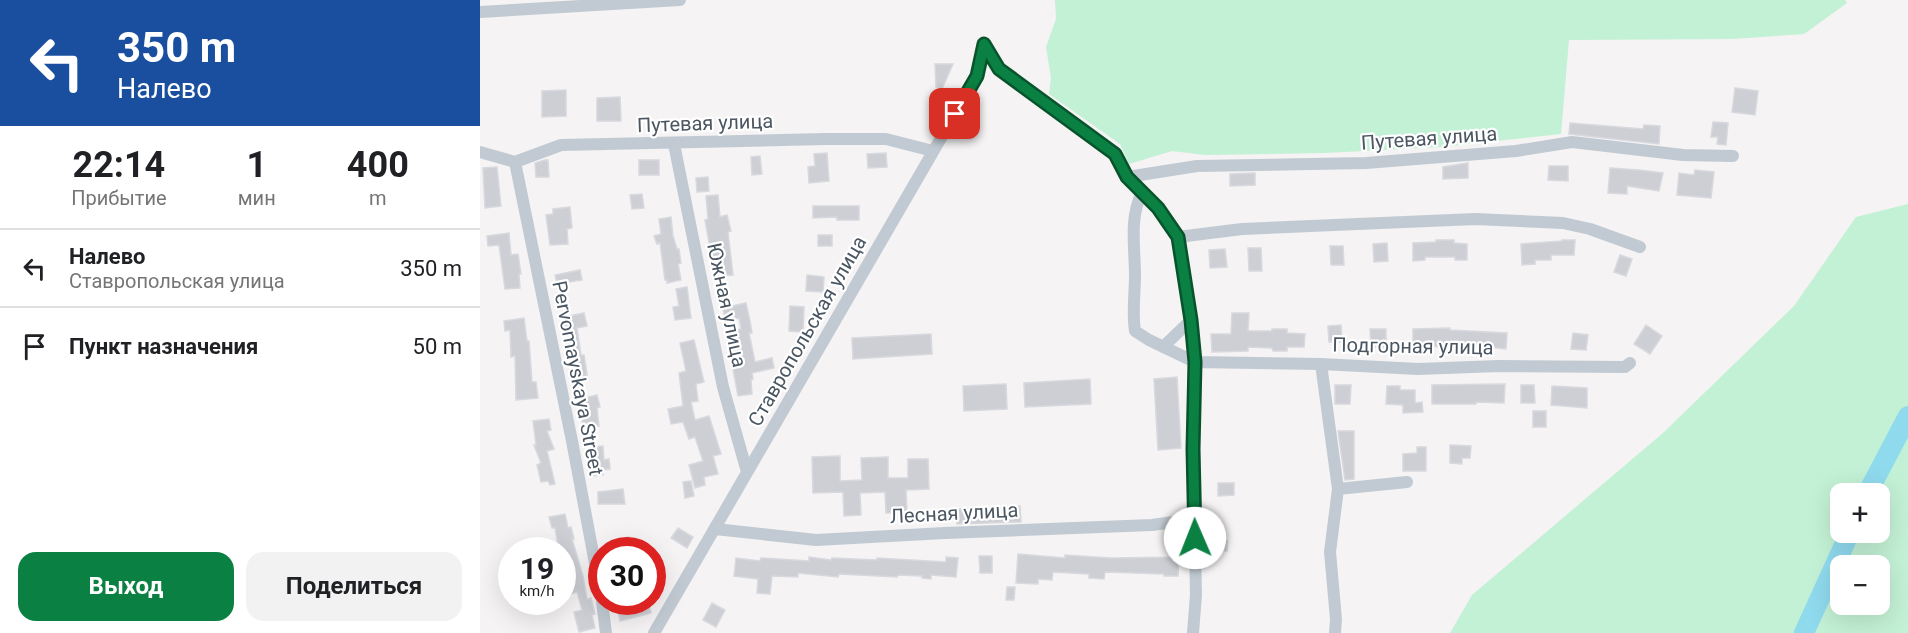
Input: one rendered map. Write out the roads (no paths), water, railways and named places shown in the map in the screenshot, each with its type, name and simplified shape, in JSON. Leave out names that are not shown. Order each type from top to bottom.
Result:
[{"type":"street","points":[[480,12],[680,0]]},
{"type":"street","name":"Ставропольская улица","points":[[654,633],[977,76],[984,44],[999,69],[1115,154],[1127,177]]},
{"type":"street","name":"Путевая улица","points":[[515,162],[561,145],[886,139],[933,152]]},
{"type":"street","name":"Путевая улица","points":[[1127,177],[1197,166],[1366,163],[1516,151],[1572,142],[1683,155],[1733,156]]},
{"type":"street","name":"Южная улица","points":[[674,144],[723,387],[747,472]]},
{"type":"street","points":[[480,152],[515,162]]},
{"type":"street","name":"Pervomayskaya Street","points":[[515,162],[590,537]]},
{"type":"street","points":[[1127,177],[1158,208],[1178,237],[1191,320],[1195,362],[1193,449],[1196,595],[1193,633]]},
{"type":"street","points":[[1142,193],[1137,202],[1134,231],[1133,315],[1135,331],[1195,362]]},
{"type":"street","points":[[1178,237],[1242,229],[1475,219],[1563,223],[1590,229],[1640,247]]},
{"type":"street","points":[[1163,347],[1191,320]]},
{"type":"street","name":"Подгорная улица","points":[[1195,362],[1321,364],[1418,369],[1499,366],[1625,367],[1630,363]]},
{"type":"street","points":[[1321,364],[1338,489],[1330,552],[1336,619],[1335,633]]},
{"type":"street","points":[[1338,489],[1407,482]]},
{"type":"street","name":"Лесная улица","points":[[716,529],[816,540],[945,532],[1152,525],[1194,519]]},
{"type":"street","name":"Pervomayskaya Street","points":[[604,615],[606,633]]},
{"type":"waterway","points":[[1873,483],[1908,416]]},
{"type":"waterway","points":[[1804,633],[1845,543]]}]
